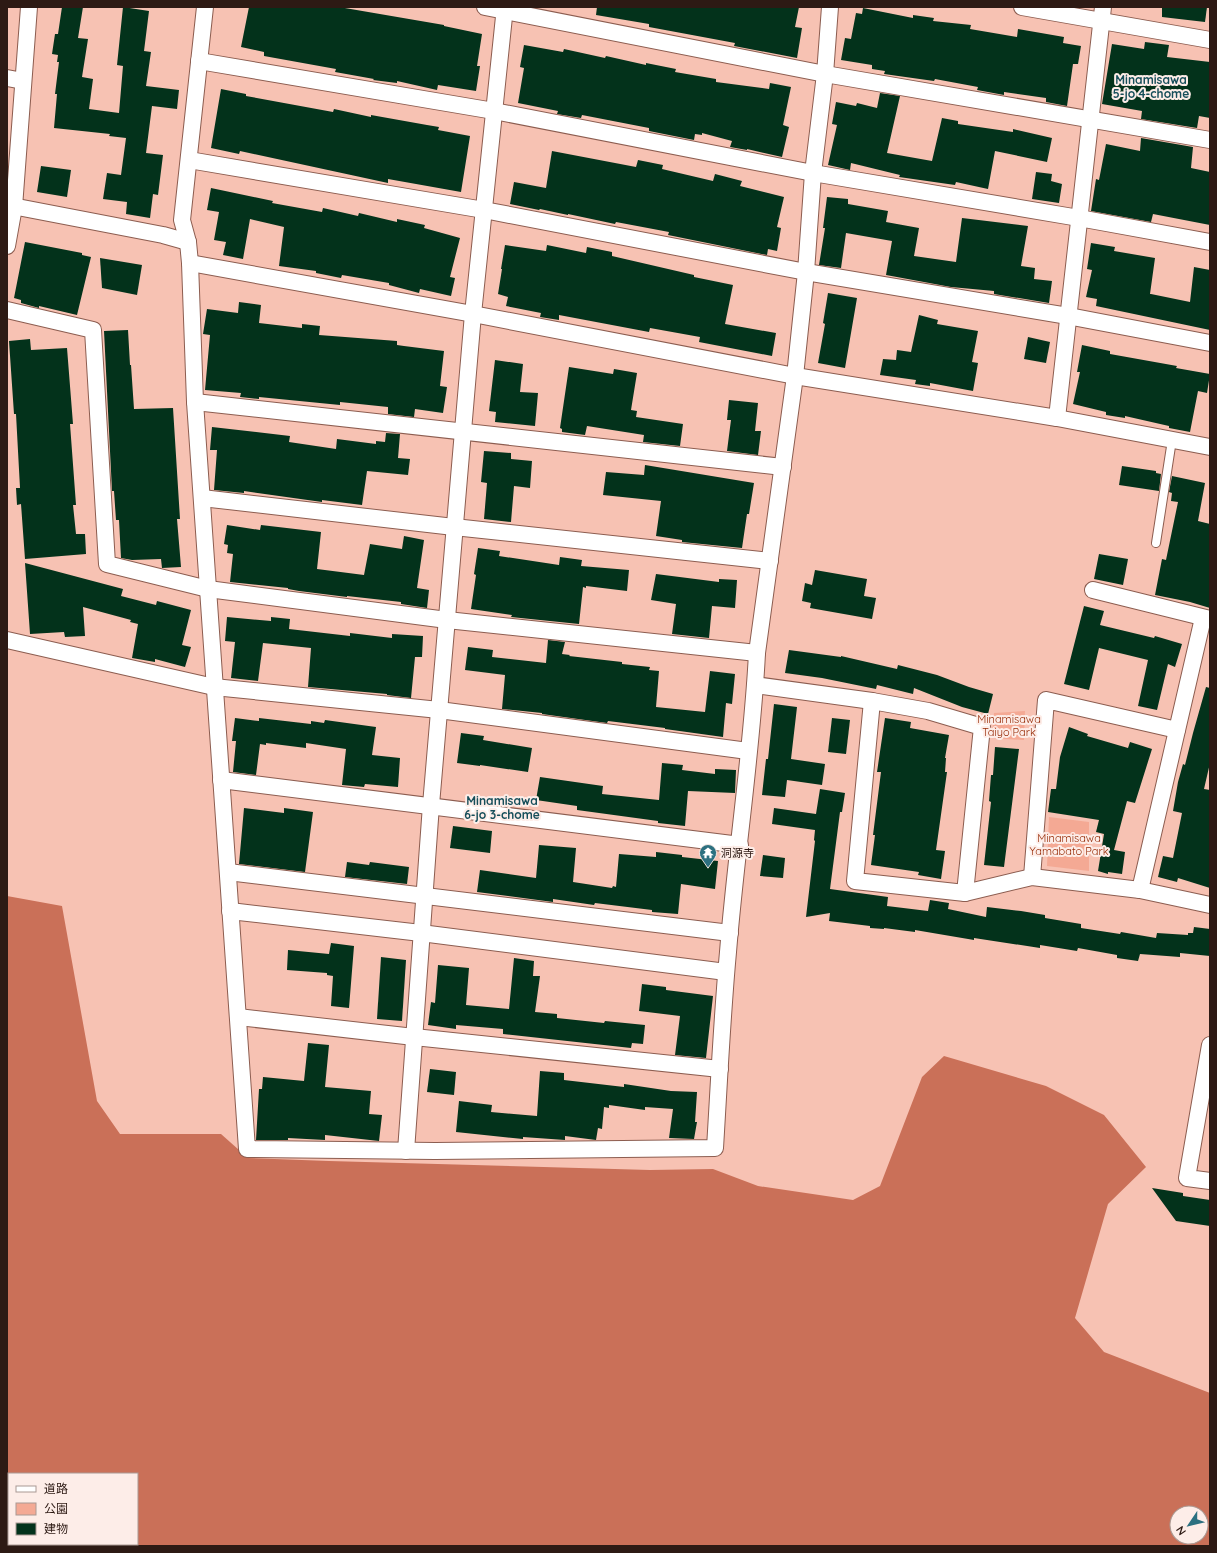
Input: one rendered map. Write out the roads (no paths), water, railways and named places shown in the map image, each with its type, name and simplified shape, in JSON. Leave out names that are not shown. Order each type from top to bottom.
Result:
[{"type":"street","points":[[7,246],[29,7]]},
{"type":"street","points":[[205,7],[182,220],[188,242],[190,263],[195,402],[214,687],[248,1149],[406,1151],[715,1148],[726,972],[740,845],[757,653],[795,376],[806,272],[813,173],[825,74],[830,7]]},
{"type":"street","points":[[485,7],[505,9],[825,74],[1210,140]]},
{"type":"street","points":[[1022,7],[1102,14],[1210,40]]},
{"type":"street","points":[[406,1151],[421,933],[462,433],[505,9]]},
{"type":"street","points":[[1057,418],[1089,119],[1102,14]]},
{"type":"street","points":[[200,61],[494,111],[813,173],[1079,218],[1210,242]]},
{"type":"street","points":[[7,78],[23,81]]},
{"type":"street","points":[[189,160],[484,210],[806,272],[1068,316],[1210,343]]},
{"type":"street","points":[[11,206],[163,234],[188,242]]},
{"type":"street","points":[[190,263],[473,314],[795,376],[1057,418],[1210,447]]},
{"type":"street","points":[[7,310],[92,330],[107,564],[208,589],[447,620],[757,653]]},
{"type":"street","points":[[195,402],[462,433],[782,467]]},
{"type":"street","points":[[202,498],[770,561]]},
{"type":"street","points":[[1093,590],[1206,618],[1177,730],[1140,890]]},
{"type":"street","points":[[7,640],[214,687],[439,710],[748,751]]},
{"type":"street","points":[[755,685],[872,701],[928,711],[982,727],[965,893]]},
{"type":"street","points":[[1032,877],[1046,700],[1177,730]]},
{"type":"street","points":[[872,701],[855,881],[965,893],[1032,877],[1140,890],[1210,905]]},
{"type":"street","points":[[221,780],[740,845]]},
{"type":"street","points":[[228,872],[730,933]]},
{"type":"street","points":[[230,912],[421,933],[726,972]]},
{"type":"street","points":[[238,1017],[720,1069]]},
{"type":"street","points":[[1210,1045],[1208,1070],[1188,1178],[1210,1181]]},
{"type":"lane","points":[[1156,543],[1172,440]]},
{"type":"place","name":"洞源寺","points":[[708,868]]},
{"type":"district","name":"Minamisawa 5-jo 4-chome","points":[[1151,87]]},
{"type":"district","name":"Minamisawa 6-jo 3-chome","points":[[502,808]]},
{"type":"park label","name":"Minamisawa Taiyo Park","points":[[1009,725]]},
{"type":"park label","name":"Minamisawa Yamabato Park","points":[[1069,844]]}]
